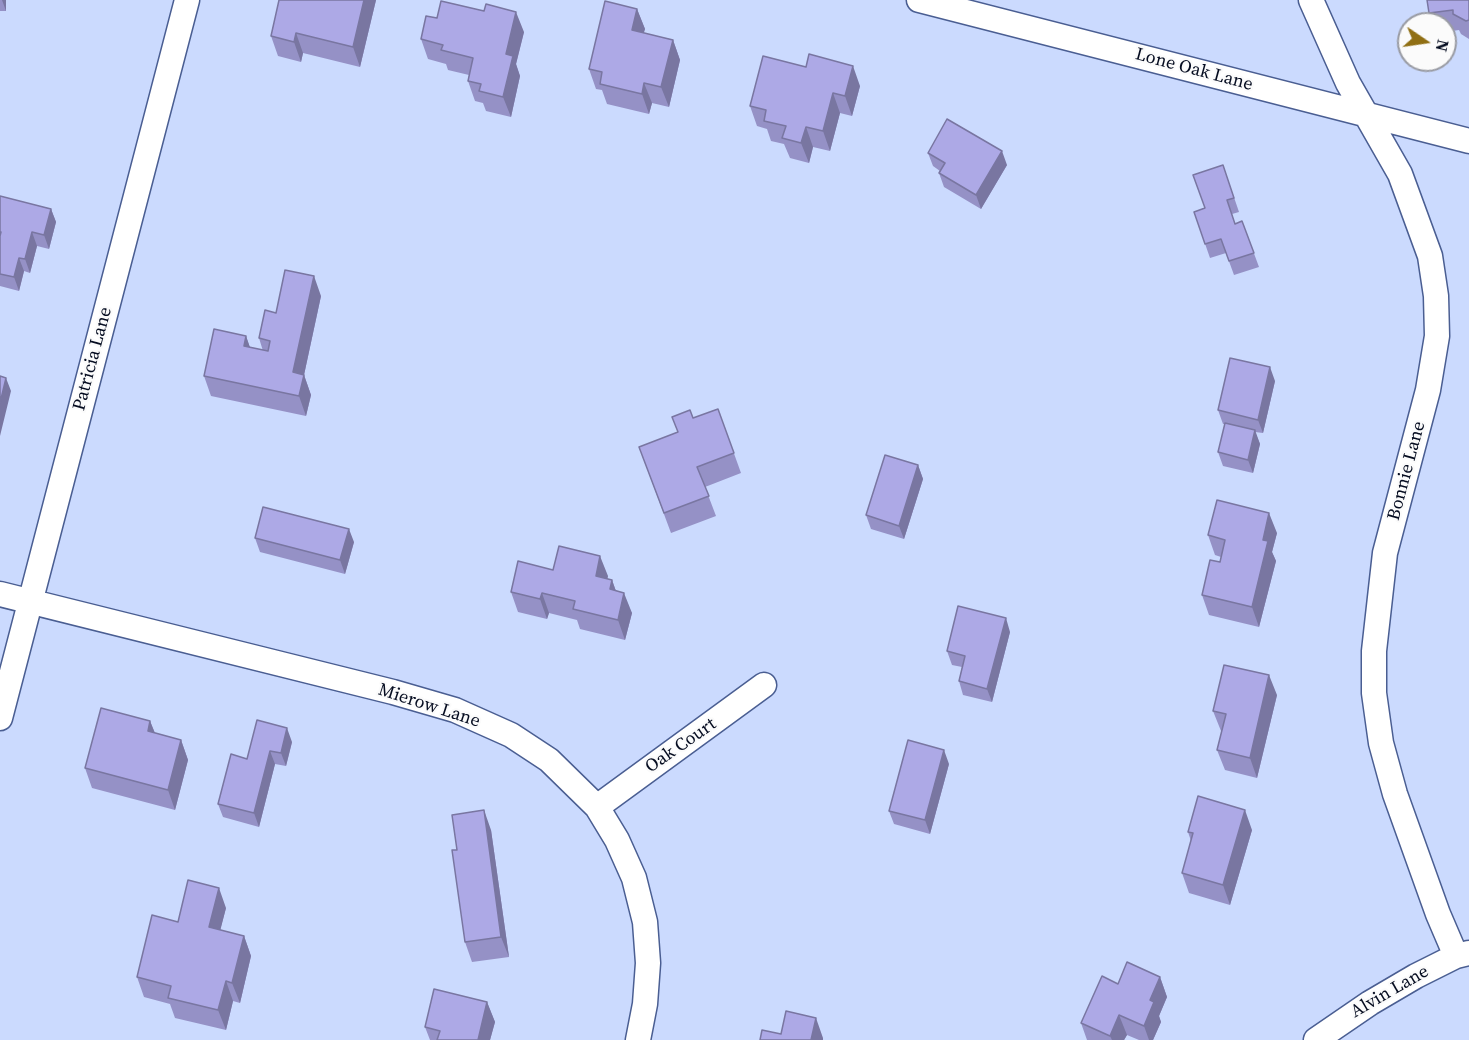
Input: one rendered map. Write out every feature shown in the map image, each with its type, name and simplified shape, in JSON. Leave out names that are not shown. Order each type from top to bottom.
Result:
[{"type":"street","name":"Patricia Lane","points":[[0,718],[187,0]]},
{"type":"street","name":"Lone Oak Lane","points":[[919,0],[1469,141]]},
{"type":"street","name":"Bonnie Lane","points":[[1311,0],[1348,83],[1400,174],[1430,256],[1436,296],[1437,336],[1428,390],[1385,553],[1374,651],[1374,693],[1382,743],[1395,794],[1438,914],[1462,955]]},
{"type":"street","name":"Mierow Lane","points":[[0,594],[393,692],[455,710],[511,735],[549,760],[597,807],[617,840],[634,878],[645,922],[648,963],[638,1040]]},
{"type":"street","name":"Oak Court","points":[[597,807],[764,685]]},
{"type":"street","name":"Alvin Lane","points":[[1316,1040],[1370,1003],[1462,955]]},
{"type":"building","points":[[279,0],[364,0],[353,47],[296,33],[294,42],[271,36]]},
{"type":"building","points":[[1427,0],[1469,0],[1469,20],[1466,21],[1457,16],[1457,12],[1453,10],[1429,12]]},
{"type":"building","points":[[441,1],[484,11],[486,4],[516,12],[506,54],[513,56],[503,97],[479,91],[481,84],[468,81],[473,58],[441,50],[443,45],[421,39],[426,16],[437,18]]},
{"type":"building","points":[[605,1],[637,9],[632,30],[673,40],[661,87],[644,83],[642,94],[600,84],[602,72],[589,69]]},
{"type":"building","points":[[809,54],[853,66],[845,96],[833,93],[823,131],[806,127],[801,143],[782,138],[786,126],[764,121],[766,110],[750,106],[763,56],[806,67]]},
{"type":"building","points":[[947,119],[1002,151],[976,195],[939,173],[945,163],[928,153]]},
{"type":"building","points":[[1223,165],[1234,198],[1227,200],[1235,224],[1242,221],[1254,253],[1229,261],[1221,239],[1205,244],[1194,212],[1205,208],[1193,175]]},
{"type":"building","points":[[0,196],[51,209],[44,235],[32,232],[25,259],[19,258],[14,277],[0,274]]},
{"type":"building","points":[[285,270],[314,276],[293,372],[304,375],[299,396],[204,376],[214,329],[246,336],[244,346],[268,351],[270,341],[259,338],[265,310],[276,313]]},
{"type":"building","points":[[1230,358],[1270,367],[1258,420],[1218,410]]},
{"type":"building","points":[[0,376],[6,378],[0,403]]},
{"type":"building","points":[[718,409],[734,453],[697,467],[709,496],[664,513],[639,447],[678,432],[672,417],[690,410],[693,418]]},
{"type":"building","points":[[1225,423],[1255,430],[1248,460],[1218,452]]},
{"type":"building","points":[[885,455],[918,465],[899,526],[866,515]]},
{"type":"building","points":[[1217,500],[1269,513],[1263,540],[1268,541],[1252,607],[1202,595],[1210,560],[1220,562],[1225,540],[1208,535]]},
{"type":"building","points":[[263,507],[349,529],[340,560],[255,538]]},
{"type":"building","points":[[559,546],[600,556],[596,576],[612,580],[610,589],[624,593],[618,620],[573,609],[575,601],[542,593],[540,599],[511,592],[518,561],[553,570]]},
{"type":"building","points":[[958,606],[1006,618],[987,689],[959,681],[965,656],[947,651]]},
{"type":"building","points":[[1224,665],[1269,675],[1250,758],[1217,750],[1226,714],[1213,711]]},
{"type":"building","points":[[101,708],[150,721],[148,731],[181,740],[168,790],[85,768]]},
{"type":"building","points":[[257,720],[287,728],[281,753],[270,751],[254,813],[218,804],[231,754],[247,759]]},
{"type":"building","points":[[908,740],[944,750],[925,820],[889,811]]},
{"type":"building","points":[[1198,796],[1245,810],[1223,885],[1182,873],[1193,833],[1188,832]]},
{"type":"building","points":[[484,810],[501,937],[465,942],[452,850],[457,850],[452,815]]},
{"type":"building","points":[[188,880],[219,888],[209,927],[244,936],[232,983],[226,981],[218,1010],[168,998],[171,986],[137,977],[152,915],[178,922]]},
{"type":"building","points":[[1127,962],[1160,977],[1150,1000],[1154,1002],[1144,1026],[1119,1015],[1110,1036],[1081,1023],[1102,976],[1118,984]]},
{"type":"building","points":[[434,989],[487,1002],[478,1040],[437,1040],[440,1031],[425,1027]]},
{"type":"building","points":[[786,1011],[816,1018],[811,1040],[760,1040],[762,1030],[781,1034]]}]
